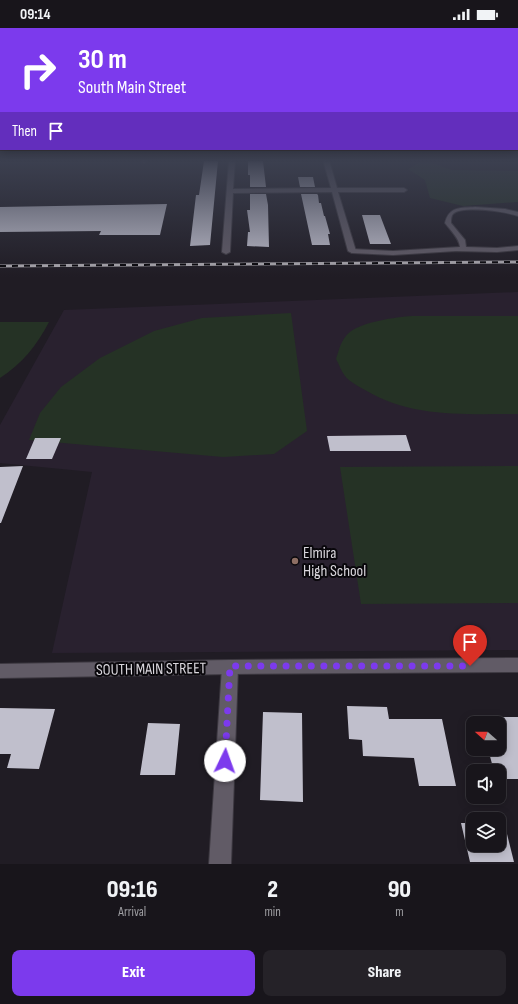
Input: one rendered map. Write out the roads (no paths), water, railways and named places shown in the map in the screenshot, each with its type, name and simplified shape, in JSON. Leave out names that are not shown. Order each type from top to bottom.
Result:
[{"type":"street","points":[[226,252],[230,199]]},
{"type":"street","points":[[337,199],[352,251]]},
{"type":"street","name":"SOUTH MAIN STREET","points":[[0,671],[230,666],[518,665]]},
{"type":"street","points":[[220,864],[230,666]]},
{"type":"lane","points":[[463,249],[462,240],[453,231],[448,223],[450,216],[454,211],[470,209],[498,209],[512,210],[518,214]]},
{"type":"lane","points":[[352,251],[393,253],[518,248]]},
{"type":"railway","points":[[0,266],[518,262]]},
{"type":"place","name":"Elmira High School","points":[[295,561]]}]
